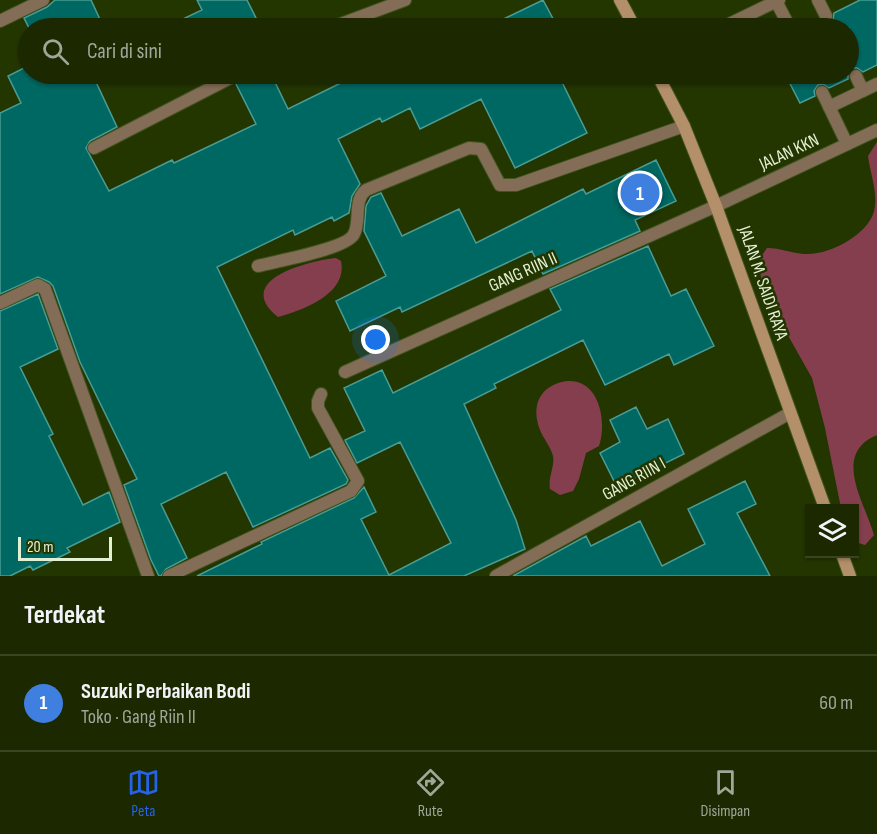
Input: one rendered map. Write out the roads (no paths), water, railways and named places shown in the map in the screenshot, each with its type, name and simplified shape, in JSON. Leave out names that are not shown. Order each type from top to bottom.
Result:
[{"type":"street","points":[[0,21],[43,0]]},
{"type":"street","points":[[357,18],[405,0]]},
{"type":"street","points":[[620,0],[630,18]]},
{"type":"street","points":[[818,0],[826,16]]},
{"type":"street","points":[[742,18],[777,1],[785,18]]},
{"type":"street","points":[[859,81],[863,90]]},
{"type":"street","points":[[94,148],[219,84]]},
{"type":"street","name":"JALAN M. SAIDI RAYA","points":[[662,84],[684,126],[716,206],[824,504]]},
{"type":"street","points":[[829,107],[877,84]]},
{"type":"street","points":[[822,92],[847,144]]},
{"type":"street","points":[[258,266],[342,245],[354,234],[360,197],[366,190],[469,148],[481,149],[500,185],[516,185],[684,126]]},
{"type":"street","name":"JALAN KKN","points":[[716,206],[877,130]]},
{"type":"street","name":"GANG RIIN II","points":[[345,372],[716,206]]},
{"type":"street","points":[[0,303],[38,285],[45,289],[148,576]]},
{"type":"street","points":[[169,576],[351,491],[356,486],[358,481],[318,408],[321,394]]},
{"type":"street","name":"GANG RIIN I","points":[[496,576],[512,572],[790,413]]},
{"type":"street","points":[[843,558],[850,576]]},
{"type":"place","name":"Suzuki Perbaikan Bodi","points":[[640,193]]}]
